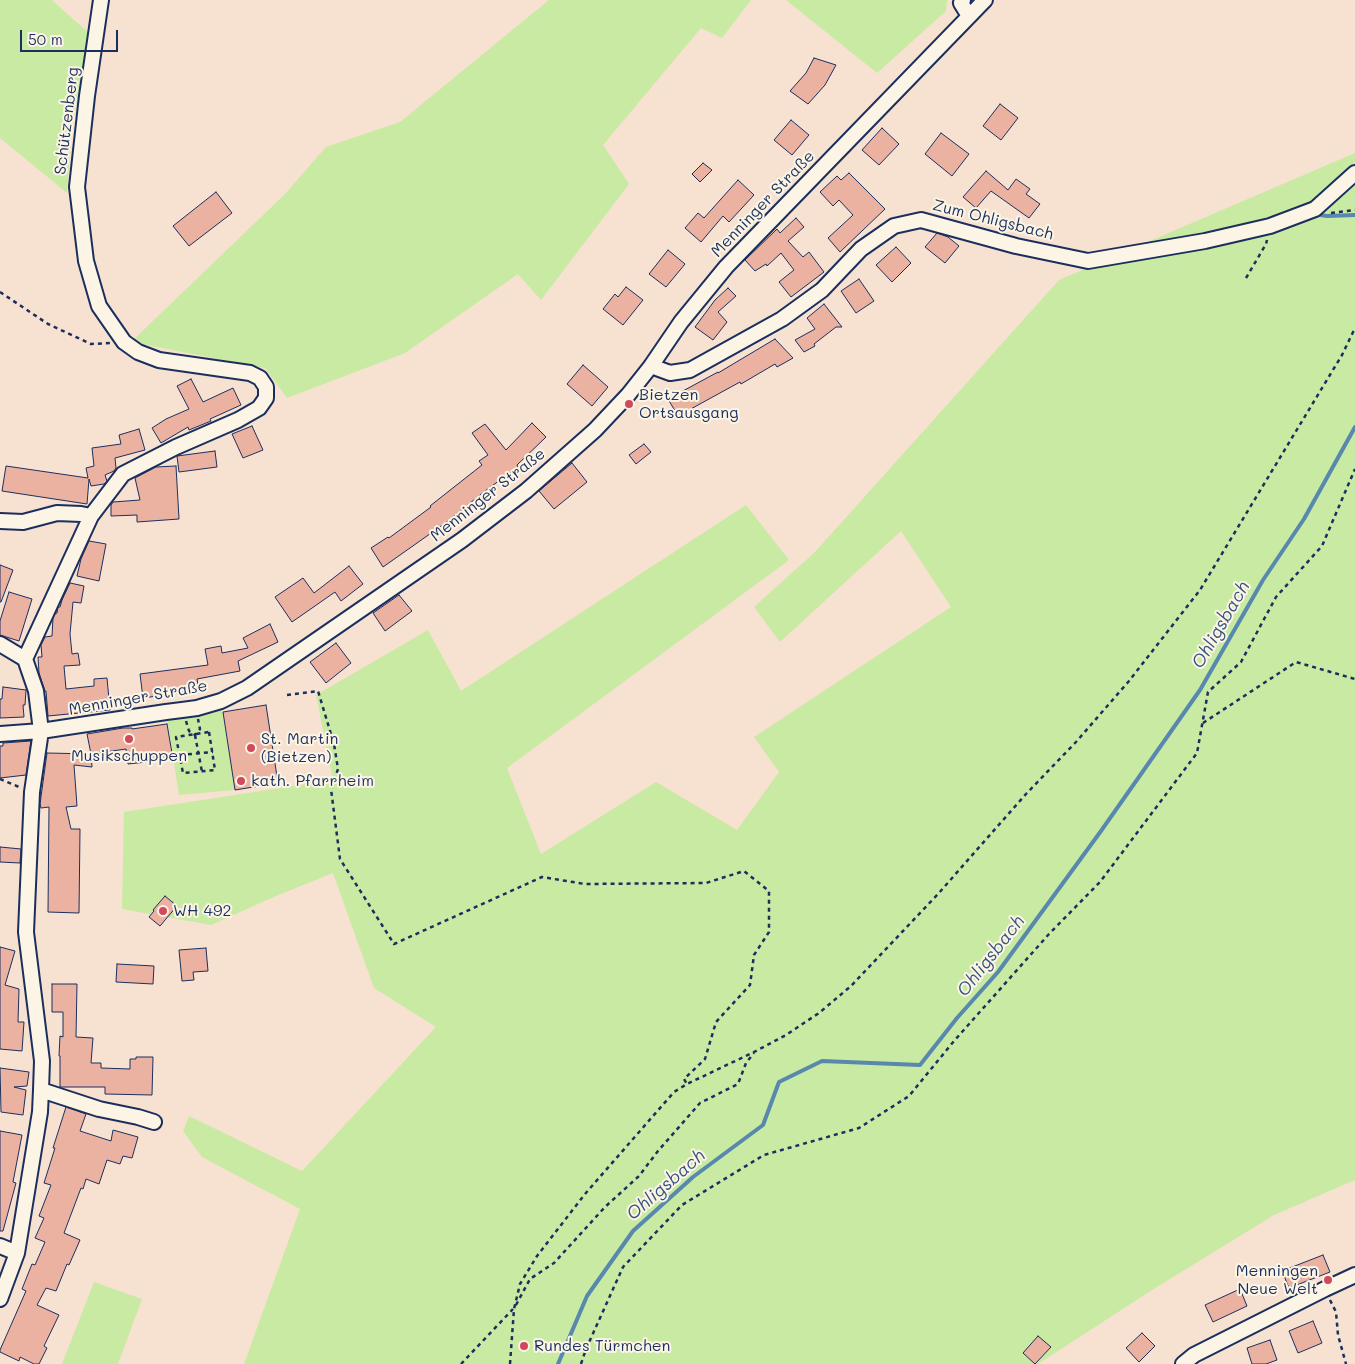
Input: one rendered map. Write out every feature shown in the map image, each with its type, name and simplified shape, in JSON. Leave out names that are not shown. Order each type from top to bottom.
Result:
[{"type":"street","name":"Schützenberg","points":[[101,0],[87,96],[77,187],[86,261],[99,306],[124,342]]},
{"type":"street","points":[[963,0],[962,3],[969,16]]},
{"type":"street","name":"Menninger Straße","points":[[0,734],[41,731],[197,708],[221,701],[247,688],[462,540],[526,491],[595,430],[628,396],[681,322],[726,267],[985,0]]},
{"type":"street","name":"Zum Ohligsbach","points":[[651,366],[670,373],[690,370],[782,320],[822,290],[861,249],[894,226],[921,220],[1016,246],[1088,261],[1270,226],[1315,209],[1355,173]]},
{"type":"street","points":[[0,1299],[17,1253],[40,1112],[41,1090],[42,1061],[26,932],[32,792],[41,731],[36,691],[26,659],[91,516],[123,474],[176,447],[238,420],[259,408],[266,398],[266,387],[260,378],[250,373],[159,360],[138,352],[124,342]]},
{"type":"street","points":[[0,521],[23,522],[57,514],[91,516]]},
{"type":"street","points":[[0,644],[26,659]]},
{"type":"street","points":[[41,1090],[100,1109],[154,1122]]},
{"type":"street","points":[[0,1246],[17,1253]]},
{"type":"street","points":[[1183,1364],[1194,1355],[1325,1289],[1355,1276]]},
{"type":"path","points":[[1335,213],[1355,210]]},
{"type":"path","points":[[1246,278],[1266,244],[1270,226]]},
{"type":"path","points":[[0,292],[48,324],[91,344],[124,342]]},
{"type":"path","points":[[510,1364],[514,1308],[520,1284],[537,1256],[585,1194],[674,1092],[786,1035],[819,1014],[851,986],[938,894],[1026,794],[1076,742],[1129,680],[1200,590],[1342,355],[1355,328]]},
{"type":"path","points":[[581,1364],[623,1267],[682,1205],[764,1155],[859,1128],[909,1096],[1014,972],[1100,882],[1197,753],[1208,692],[1241,662],[1276,597],[1322,546],[1355,469]]},
{"type":"path","points":[[1203,723],[1296,662],[1355,679]]},
{"type":"path","points":[[286,695],[318,691],[334,744],[337,761],[338,769],[331,789],[340,859],[394,944],[542,876],[585,884],[706,883],[744,871],[769,890],[769,932],[754,954],[750,985],[716,1022],[705,1058],[684,1079],[687,1084]]},
{"type":"path","points":[[209,732],[215,770],[183,773],[176,737],[195,734],[209,732]]},
{"type":"path","points":[[195,734],[202,772]]},
{"type":"path","points":[[180,755],[213,752]]},
{"type":"path","points":[[0,779],[32,792]]},
{"type":"path","points":[[461,1364],[514,1308],[530,1280],[554,1263],[605,1207],[639,1176],[700,1103],[738,1084],[746,1064],[754,1052]]},
{"type":"path","points":[[1325,1289],[1336,1312],[1338,1336],[1346,1364]]},
{"type":"green space","points":[[0,0],[52,0],[91,35],[72,127],[67,193],[0,138]]},
{"type":"green space","points":[[549,0],[751,0],[722,38],[701,28],[603,145],[629,184],[541,300],[518,274],[405,353],[287,398],[265,368],[131,342],[284,195],[326,147],[400,122]]},
{"type":"green space","points":[[786,0],[947,0],[946,11],[877,73]]},
{"type":"green space","points":[[1355,153],[1355,1180],[1274,1215],[1152,1290],[1038,1364],[244,1364],[300,1209],[202,1157],[183,1131],[189,1116],[302,1171],[436,1027],[374,988],[333,873],[211,925],[122,909],[124,812],[333,780],[316,695],[428,630],[461,691],[746,505],[789,560],[507,768],[541,854],[656,782],[737,830],[779,772],[754,737],[951,607],[901,531],[780,642],[754,607],[815,552],[1059,280]]},
{"type":"green space","points":[[221,701],[235,790],[179,795],[166,712]]},
{"type":"green space","points":[[94,1282],[142,1299],[118,1364],[62,1364]]},
{"type":"building","points":[[814,58],[836,65],[825,85],[808,104],[790,91],[806,73]]},
{"type":"building","points":[[1000,104],[1018,118],[1001,140],[983,126]]},
{"type":"building","points":[[791,120],[809,135],[792,155],[774,140]]},
{"type":"building","points":[[882,128],[899,144],[879,165],[862,150]]},
{"type":"building","points":[[941,133],[969,154],[952,176],[925,154]]},
{"type":"building","points":[[703,163],[712,170],[700,182],[692,174]]},
{"type":"building","points":[[986,171],[1008,190],[1016,179],[1030,189],[1026,194],[1040,204],[1029,218],[991,191],[976,208],[963,197]]},
{"type":"building","points":[[849,173],[885,209],[840,252],[828,238],[853,215],[839,200],[833,206],[820,192],[837,176],[841,180]]},
{"type":"building","points":[[738,180],[754,195],[729,222],[723,216],[701,242],[685,228],[698,213],[704,218]]},
{"type":"building","points":[[216,192],[232,213],[189,246],[173,226]]},
{"type":"building","points":[[796,218],[804,227],[788,241],[803,257],[809,252],[824,272],[791,297],[779,282],[794,270],[781,253],[767,266],[766,264],[755,271],[745,260],[777,229],[780,233]]},
{"type":"building","points":[[937,233],[948,237],[959,246],[945,263],[925,247]]},
{"type":"building","points":[[896,247],[911,263],[892,282],[876,265]]},
{"type":"building","points":[[668,250],[685,264],[666,287],[649,274]]},
{"type":"building","points":[[859,279],[874,301],[856,313],[841,291]]},
{"type":"building","points":[[626,287],[643,300],[623,325],[603,309],[615,294],[618,297]]},
{"type":"building","points":[[728,288],[736,296],[718,312],[727,322],[713,340],[695,327],[715,300]]},
{"type":"building","points":[[824,304],[842,327],[836,327],[814,344],[815,346],[804,352],[795,340],[815,329],[807,318]]},
{"type":"building","points":[[775,339],[793,358],[777,367],[775,364],[741,384],[740,382],[678,416],[668,399],[718,373]]},
{"type":"building","points":[[583,365],[608,387],[592,406],[567,384]]},
{"type":"building","points":[[191,379],[203,402],[233,388],[241,405],[210,419],[211,421],[189,430],[188,427],[161,443],[152,428],[166,419],[189,409],[177,386]]},
{"type":"building","points":[[532,423],[546,437],[517,465],[518,467],[444,524],[383,567],[371,548],[389,538],[431,507],[482,465],[479,461],[488,455],[472,433],[485,424],[506,450]]},
{"type":"building","points":[[252,426],[263,450],[243,458],[232,434]]},
{"type":"building","points":[[139,429],[145,450],[115,458],[116,468],[105,475],[107,481],[104,484],[91,486],[89,479],[87,504],[2,491],[6,466],[88,478],[86,468],[94,466],[92,448],[121,444],[119,435]]},
{"type":"building","points":[[644,444],[651,452],[636,464],[629,455]]},
{"type":"building","points":[[215,451],[217,467],[179,472],[177,456]]},
{"type":"building","points":[[572,463],[587,482],[554,509],[539,491]]},
{"type":"building","points":[[176,466],[179,519],[137,522],[137,515],[111,516],[111,505],[113,502],[140,500],[135,478],[156,467]]},
{"type":"building","points":[[89,541],[106,544],[99,581],[77,576],[81,559]]},
{"type":"building","points":[[0,565],[13,570],[1,602],[0,602]]},
{"type":"building","points":[[349,566],[363,584],[341,601],[335,592],[292,622],[275,597],[303,578],[314,593]]},
{"type":"building","points":[[70,583],[84,586],[81,603],[73,602],[70,634],[72,654],[78,653],[80,665],[64,666],[66,689],[94,686],[94,679],[107,678],[110,710],[48,716],[46,691],[39,673],[38,657],[42,657],[41,645],[45,637],[52,636],[53,618]]},
{"type":"building","points":[[9,592],[32,599],[19,641],[0,635],[0,621]]},
{"type":"building","points":[[399,595],[412,611],[385,631],[373,613]]},
{"type":"building","points":[[270,624],[278,642],[238,661],[240,671],[197,679],[199,690],[143,698],[140,674],[208,665],[205,649],[221,646],[222,653],[248,648],[243,638]]},
{"type":"building","points":[[336,643],[351,663],[326,683],[310,662]]},
{"type":"building","points":[[3,687],[26,690],[25,705],[23,705],[24,717],[0,718],[0,699],[2,699]]},
{"type":"building","name":"St. Martin (Bietzen)","points":[[266,705],[278,783],[235,790],[223,712]]},
{"type":"building","points":[[167,724],[173,759],[128,764],[126,749],[91,754],[87,734]]},
{"type":"building","points":[[31,741],[26,775],[0,778],[0,746],[3,746],[3,743]]},
{"type":"building","points":[[47,753],[91,754],[92,767],[74,765],[77,806],[66,807],[71,829],[80,829],[79,913],[48,912],[49,807],[41,808],[40,804]]},
{"type":"building","points":[[0,847],[21,849],[20,863],[0,862]]},
{"type":"building","name":"WH 492","points":[[165,896],[177,906],[160,926],[149,917]]},
{"type":"building","points":[[0,947],[15,951],[5,985],[19,989],[18,1022],[24,1022],[22,1051],[0,1049]]},
{"type":"building","points":[[206,948],[208,971],[193,972],[194,980],[182,981],[179,950]]},
{"type":"building","points":[[117,964],[154,966],[153,984],[116,982]]},
{"type":"building","points":[[52,984],[77,984],[76,1037],[93,1038],[91,1063],[101,1063],[101,1068],[130,1069],[130,1059],[153,1057],[152,1095],[105,1094],[105,1087],[60,1087],[59,1056],[60,1036],[63,1037],[63,1012],[52,1012]]},
{"type":"building","points":[[0,1068],[29,1072],[27,1086],[14,1087],[26,1090],[23,1115],[1,1112]]},
{"type":"building","points":[[66,1107],[86,1114],[80,1131],[111,1141],[113,1130],[138,1137],[132,1158],[123,1156],[120,1164],[107,1160],[99,1184],[86,1179],[83,1189],[81,1188],[64,1233],[80,1240],[69,1265],[67,1264],[56,1291],[46,1288],[37,1305],[59,1315],[44,1346],[47,1348],[39,1364],[34,1364],[20,1357],[19,1361],[0,1352],[0,1350],[26,1291],[22,1289],[32,1264],[35,1265],[45,1242],[35,1238],[44,1218],[39,1216],[51,1185],[44,1183]]},
{"type":"building","points":[[0,1131],[22,1135],[13,1182],[16,1183],[3,1231],[0,1231]]},
{"type":"building","points":[[1323,1255],[1330,1272],[1289,1288],[1282,1271]]},
{"type":"building","points":[[1240,1289],[1247,1306],[1213,1322],[1205,1305]]},
{"type":"building","points":[[1313,1321],[1322,1343],[1298,1353],[1289,1331]]},
{"type":"building","points":[[1142,1333],[1155,1346],[1139,1362],[1126,1348]]},
{"type":"building","points":[[1038,1336],[1051,1347],[1035,1364],[1023,1353]]},
{"type":"building","points":[[1270,1340],[1277,1360],[1266,1364],[1252,1364],[1247,1348]]},
{"type":"waterway","points":[[1314,214],[1327,216],[1355,215]]},
{"type":"waterway","name":"Ohligsbach","points":[[558,1364],[587,1296],[633,1231],[693,1177],[763,1125],[779,1082],[822,1061],[920,1065],[957,1018],[998,972],[1101,831],[1200,690],[1263,580],[1304,519],[1355,427]]},
{"type":"place","name":"Bietzen Ortsausgang","points":[[629,404]]},
{"type":"place","name":"Musikschuppen","points":[[129,739]]},
{"type":"place","name":"St. Martin (Bietzen)","points":[[251,748]]},
{"type":"place","name":"kath. Pfarrheim","points":[[241,781]]},
{"type":"place","name":"WH 492","points":[[163,911]]},
{"type":"place","name":"Menningen Neue Welt","points":[[1328,1280]]},
{"type":"place","name":"Rundes Türmchen","points":[[524,1346]]}]
